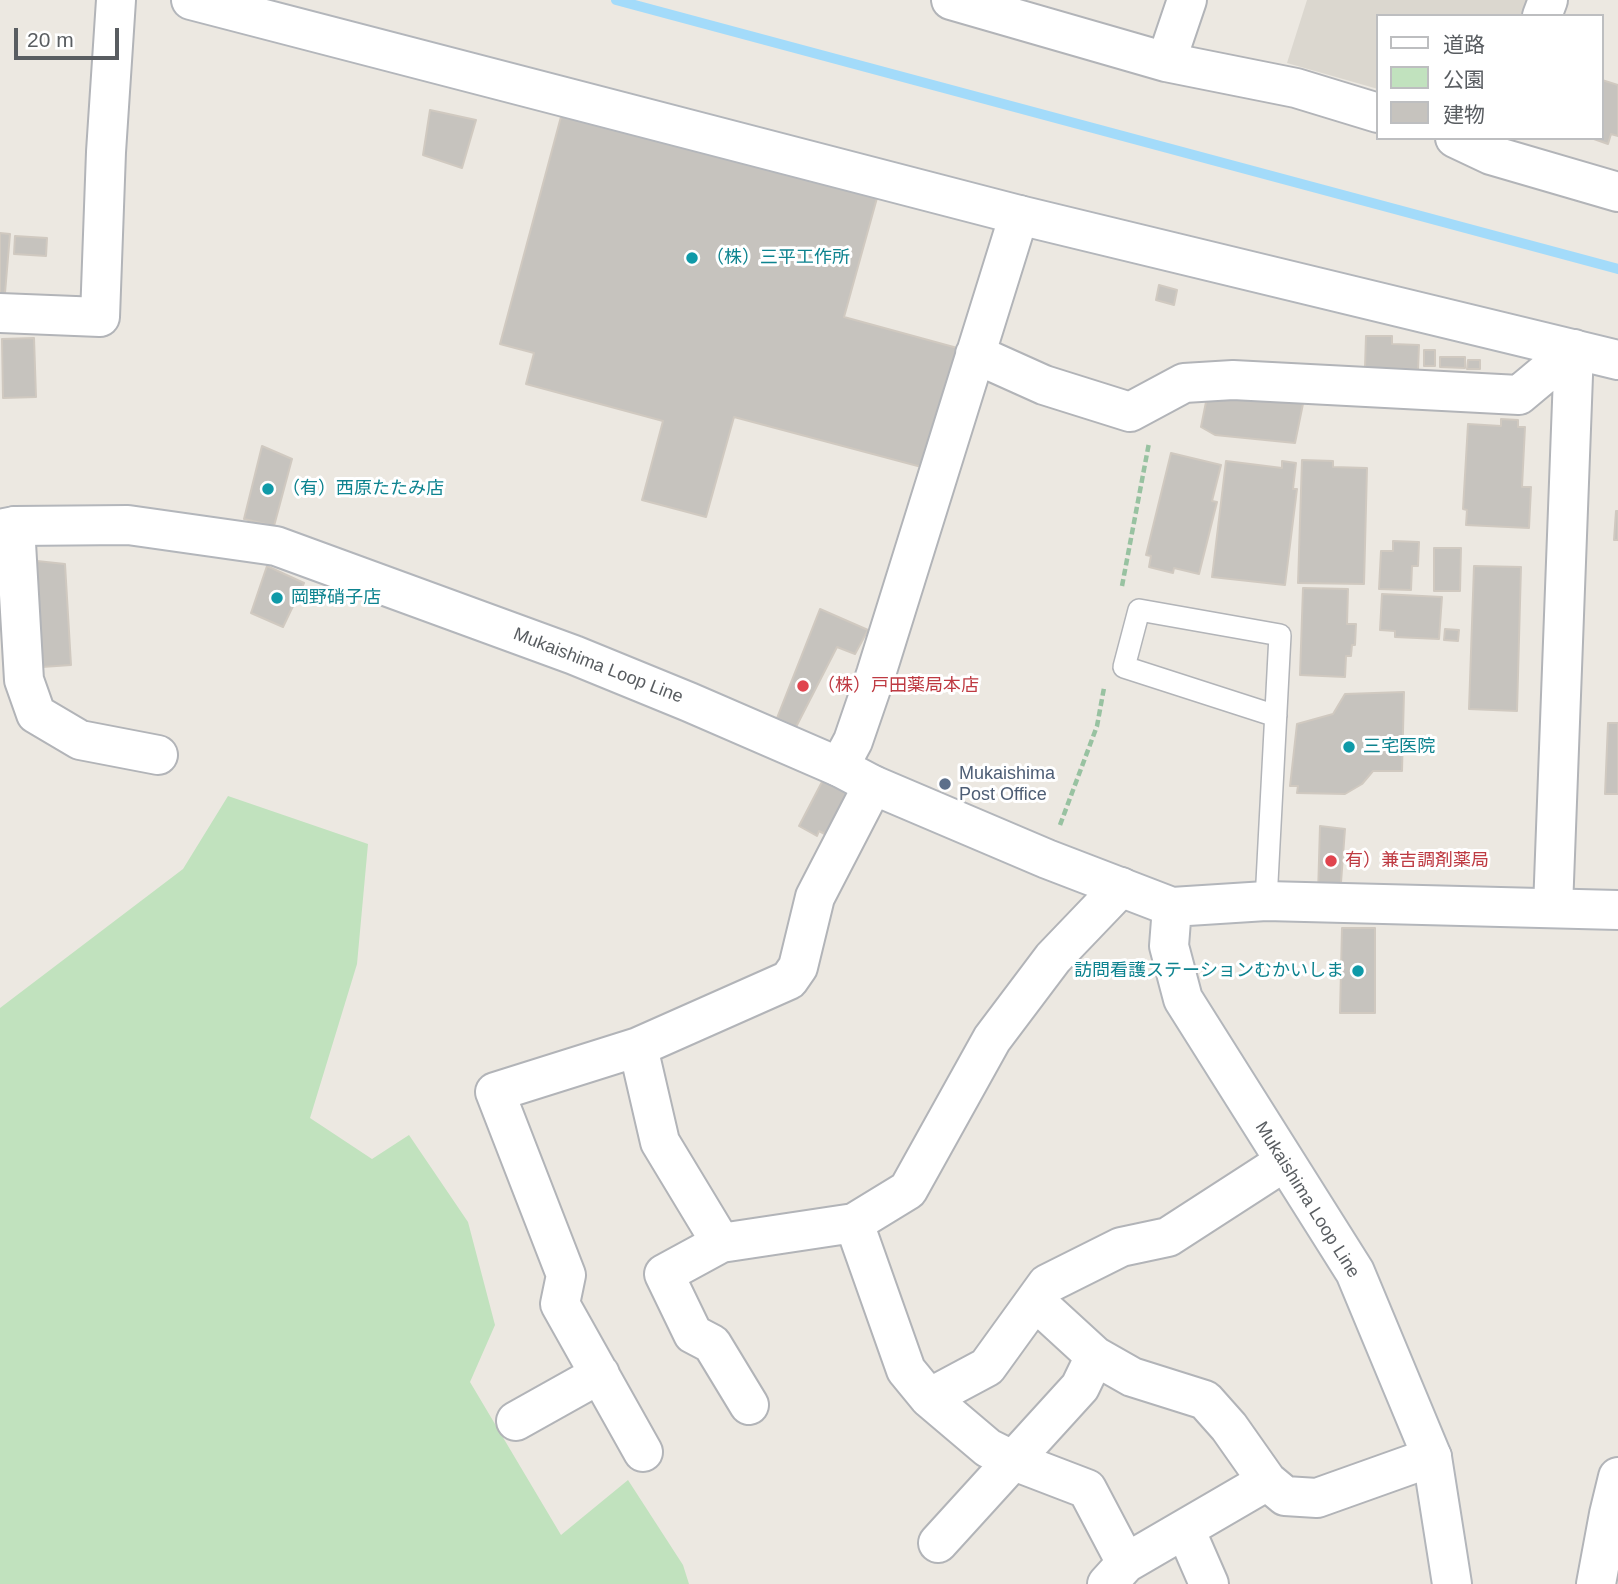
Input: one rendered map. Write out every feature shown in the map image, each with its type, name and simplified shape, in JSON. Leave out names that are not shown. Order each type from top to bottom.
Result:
[{"type":"street","points":[[0,313],[100,317],[106,152],[116,0]]},
{"type":"street","points":[[191,0],[1019,215],[1618,360]]},
{"type":"street","points":[[951,0],[1166,62],[1296,88],[1376,112]]},
{"type":"street","points":[[1166,62],[1187,0]]},
{"type":"street","points":[[1464,140],[1494,147],[1618,192]]},
{"type":"street","points":[[839,767],[853,741],[907,579],[1019,215]]},
{"type":"street","points":[[975,354],[1044,385],[1130,412],[1184,383],[1233,380],[1519,395],[1574,349]]},
{"type":"street","points":[[1553,908],[1574,349]]},
{"type":"street","name":"Mukaishima Loop Line","points":[[8,528],[128,525],[276,545],[574,655],[690,702],[839,767],[873,785],[1047,859],[1172,907],[1266,901],[1618,911]]},
{"type":"street","points":[[8,528],[24,680],[36,714],[80,740],[158,755]]},
{"type":"street","points":[[643,1452],[560,1304],[566,1275],[495,1092],[638,1047],[789,980],[798,967],[815,897],[873,785]]},
{"type":"street","points":[[749,1405],[712,1344],[693,1334],[664,1274],[721,1243],[854,1223],[908,1190],[992,1039],[1053,958],[1121,887]]},
{"type":"street","name":"Mukaishima Loop Line","points":[[1172,907],[1169,946],[1183,999],[1354,1272],[1432,1457],[1452,1584]]},
{"type":"street","points":[[638,1047],[660,1142],[721,1243]]},
{"type":"street","points":[[929,1398],[987,1367],[1047,1284],[1121,1247],[1168,1237],[1284,1162]]},
{"type":"street","points":[[854,1223],[906,1370],[929,1398],[988,1448],[1087,1489],[1116,1574],[1185,1529],[1267,1481]]},
{"type":"street","points":[[1035,1301],[1095,1356],[1132,1377],[1205,1400],[1229,1427],[1267,1481],[1285,1496],[1317,1498],[1432,1457]]},
{"type":"street","points":[[937,1543],[1080,1387],[1095,1356]]},
{"type":"street","points":[[516,1421],[600,1374]]},
{"type":"street","points":[[1596,1584],[1618,1477]]},
{"type":"street","points":[[1185,1529],[1209,1584]]},
{"type":"lane","points":[[1266,901],[1276,716],[1280,635],[1139,610],[1124,667],[1276,716]]},
{"type":"shaded area","points":[[1307,0],[1533,0],[1528,14],[1376,14],[1376,88],[1287,63]]},
{"type":"green space","points":[[228,796],[368,844],[357,964],[310,1118],[372,1159],[409,1135],[468,1222],[495,1325],[470,1382],[561,1535],[628,1480],[683,1565],[689,1584],[0,1584],[0,1008],[183,869]]},
{"type":"building","points":[[1604,81],[1618,85],[1618,136],[1611,134],[1608,144],[1597,140],[1604,140]]},
{"type":"building","points":[[430,110],[476,120],[462,168],[423,155]]},
{"type":"building","name":"（株）三平工作所","points":[[562,113],[877,198],[844,317],[961,349],[929,469],[734,417],[706,517],[642,500],[663,421],[526,384],[534,353],[500,344]]},
{"type":"building","points":[[0,233],[10,234],[5,293],[0,293]]},
{"type":"building","points":[[15,236],[47,238],[46,256],[14,254]]},
{"type":"building","points":[[1159,285],[1177,290],[1174,305],[1156,300]]},
{"type":"building","points":[[1366,336],[1392,336],[1392,344],[1419,345],[1418,369],[1365,368]]},
{"type":"building","points":[[34,338],[36,397],[3,398],[2,339]]},
{"type":"building","points":[[1424,350],[1435,350],[1435,366],[1424,366]]},
{"type":"building","points":[[1440,357],[1465,357],[1465,368],[1440,367]]},
{"type":"building","points":[[1468,360],[1480,360],[1480,369],[1467,369]]},
{"type":"building","points":[[1209,387],[1305,394],[1295,443],[1215,435],[1201,427]]},
{"type":"building","points":[[1501,419],[1518,420],[1518,427],[1525,427],[1522,487],[1531,487],[1529,528],[1466,525],[1467,510],[1463,509],[1468,424],[1501,426]]},
{"type":"building","name":"（有）西原たたみ店","points":[[262,446],[292,459],[274,526],[244,519]]},
{"type":"building","points":[[1171,453],[1221,465],[1212,501],[1217,502],[1199,574],[1174,568],[1173,573],[1149,567],[1151,556],[1146,555]]},
{"type":"building","points":[[1302,460],[1333,461],[1333,467],[1367,468],[1364,584],[1298,583]]},
{"type":"building","points":[[1226,461],[1282,468],[1282,461],[1296,463],[1293,489],[1297,489],[1285,585],[1212,577]]},
{"type":"building","points":[[1616,511],[1618,540],[1614,540]]},
{"type":"building","points":[[1393,541],[1419,542],[1418,566],[1412,566],[1411,590],[1379,589],[1381,551],[1393,551]]},
{"type":"building","points":[[1434,548],[1461,548],[1460,591],[1434,591]]},
{"type":"building","points":[[37,561],[65,564],[71,665],[42,667]]},
{"type":"building","name":"岡野硝子店","points":[[267,566],[304,583],[283,627],[251,613]]},
{"type":"building","points":[[1474,566],[1521,567],[1517,711],[1469,709]]},
{"type":"building","points":[[1303,588],[1348,589],[1347,624],[1356,624],[1355,645],[1352,645],[1351,656],[1346,656],[1345,677],[1300,675]]},
{"type":"building","points":[[1382,594],[1442,597],[1439,639],[1395,637],[1395,631],[1380,630]]},
{"type":"building","name":"（株）戸田薬局本店","points":[[820,609],[868,630],[855,654],[837,647],[796,727],[777,718]]},
{"type":"building","points":[[1445,629],[1459,630],[1458,641],[1444,640]]},
{"type":"building","name":"三宅医院","points":[[1404,692],[1402,771],[1373,771],[1362,784],[1345,794],[1297,793],[1298,786],[1290,786],[1297,724],[1333,714],[1345,694]]},
{"type":"building","points":[[1608,723],[1618,723],[1618,794],[1605,794]]},
{"type":"building","points":[[823,780],[858,797],[834,839],[819,831],[817,836],[799,826]]},
{"type":"building","name":"有）兼吉調剤薬局","points":[[1320,826],[1345,829],[1340,896],[1318,894]]},
{"type":"building","name":"訪問看護ステーションむかいしま","points":[[1342,928],[1375,928],[1375,1013],[1340,1013]]},
{"type":"waterway","points":[[616,0],[1618,269]]},
{"type":"place","name":"（株）三平工作所","points":[[692,258]]},
{"type":"place","name":"（有）西原たたみ店","points":[[268,489]]},
{"type":"place","name":"岡野硝子店","points":[[277,598]]},
{"type":"place","name":"（株）戸田薬局本店","points":[[803,686]]},
{"type":"place","name":"三宅医院","points":[[1349,747]]},
{"type":"place","name":"Mukaishima Post Office","points":[[945,784]]},
{"type":"place","name":"有）兼吉調剤薬局","points":[[1331,861]]},
{"type":"place","name":"訪問看護ステーションむかいしま","points":[[1358,971]]}]
